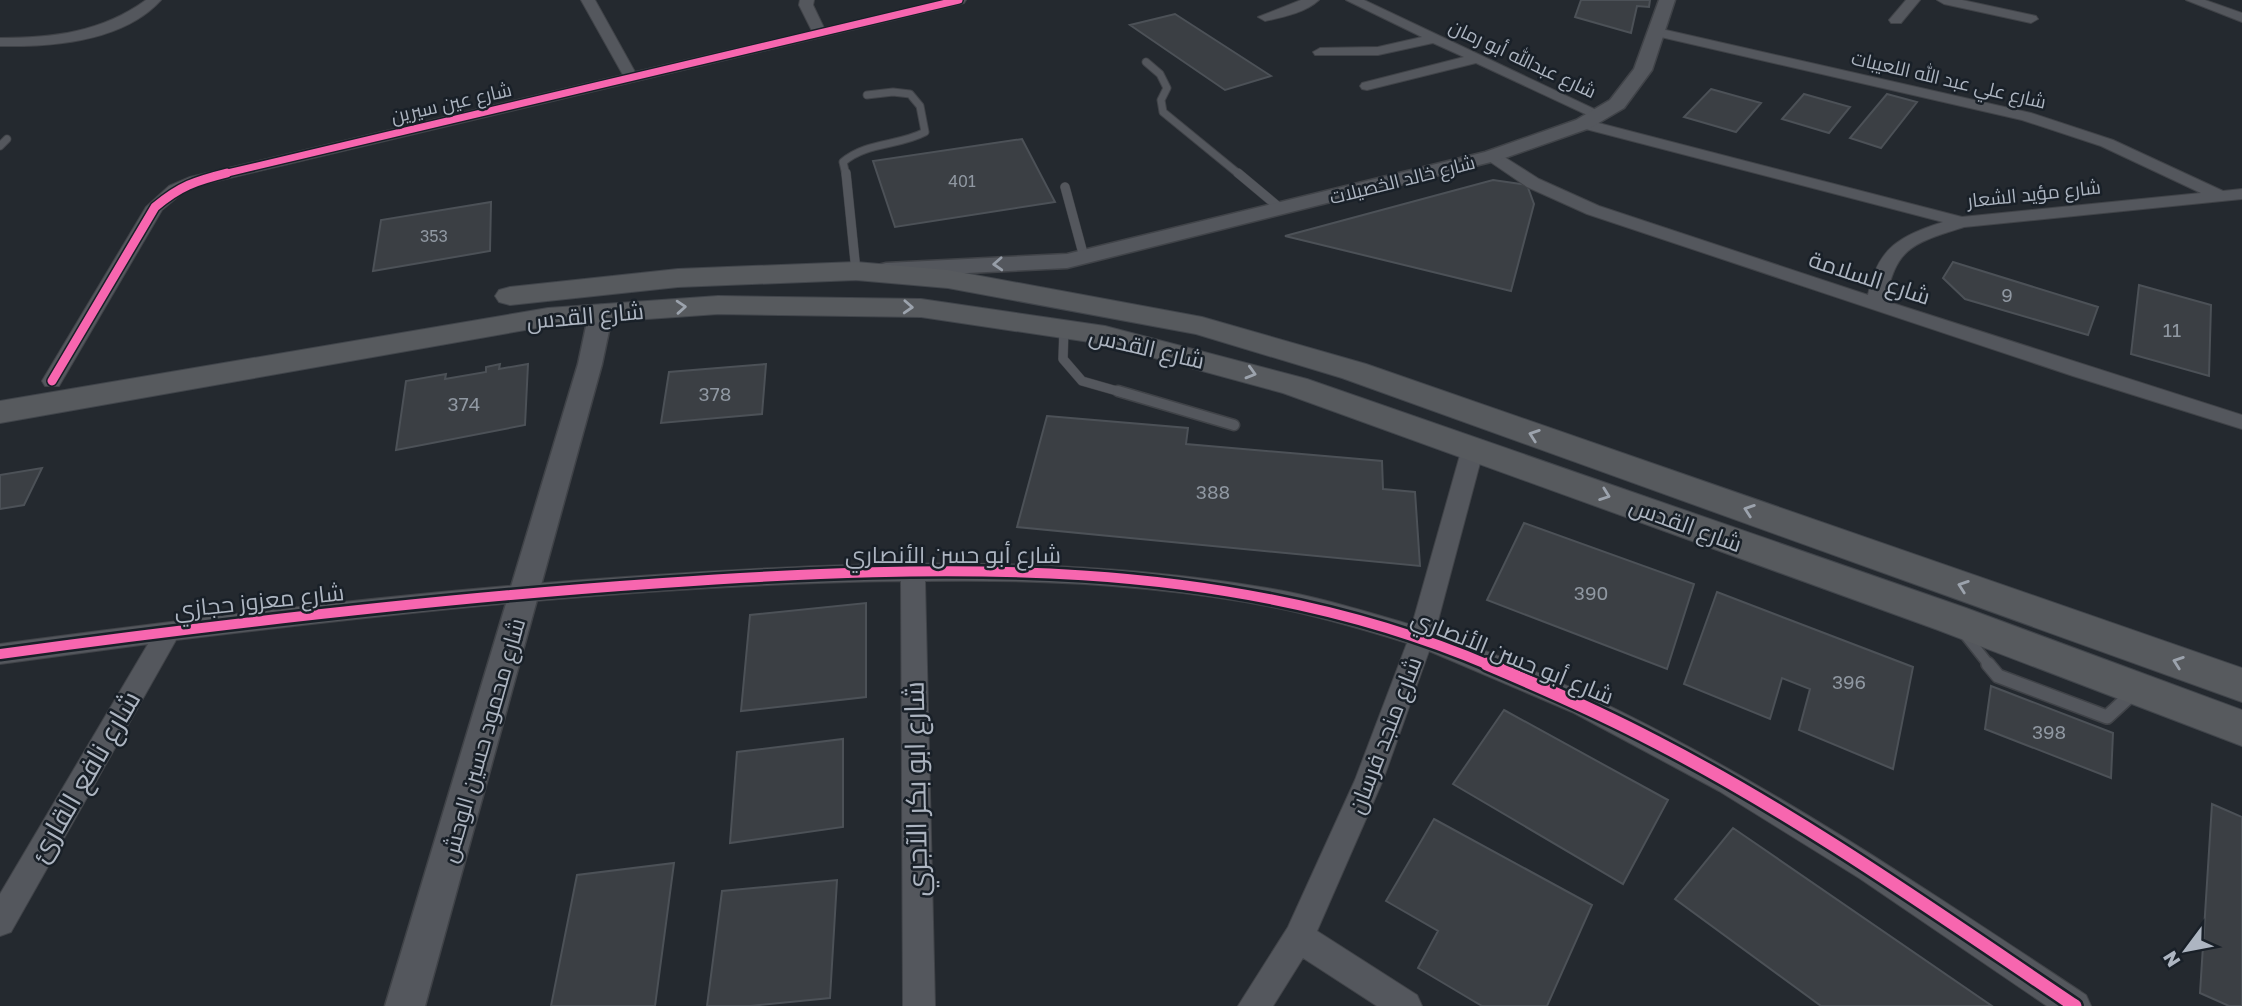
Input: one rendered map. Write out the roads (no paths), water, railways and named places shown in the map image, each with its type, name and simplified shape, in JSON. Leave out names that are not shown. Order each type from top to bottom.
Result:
[{"type":"highway","name":"شارع القدس","points":[[0,390],[522,295],[678,278],[856,271],[948,279],[1202,326],[1353,371],[2242,685]]},
{"type":"highway","name":"شارع القدس","points":[[0,412],[525,320],[601,312],[718,305],[870,305],[921,308],[1064,328],[1105,335],[1282,382],[1952,619],[2242,728]]},
{"type":"highway","points":[[0,429],[371,363],[415,351],[467,330]]},
{"type":"street","points":[[0,42],[42,41],[85,34],[129,19],[154,0]]},
{"type":"street","points":[[588,0],[632,79]]},
{"type":"street","points":[[807,0],[806,5],[820,34]]},
{"type":"street","name":"شارع عين سيرين","points":[[52,381],[155,207],[175,190],[190,182],[243,167],[632,79],[959,0]]},
{"type":"street","points":[[1265,17],[1312,0]]},
{"type":"street","name":"شارع عبدالله أبو رمان","points":[[1353,0],[1478,58],[1592,120],[1962,222]]},
{"type":"street","name":"شارع خالد الخصيلات","points":[[856,271],[1075,259],[1492,156],[1592,120],[1617,104],[1643,70],[1667,0]]},
{"type":"street","points":[[1896,20],[1913,0]]},
{"type":"street","points":[[1944,0],[2031,19]]},
{"type":"street","points":[[2193,0],[2242,18]]},
{"type":"street","name":"شارع علي عبد الله اللعيبات","points":[[1657,32],[2001,110],[2073,129],[2221,195]]},
{"type":"street","points":[[1320,52],[1360,54],[1387,51],[1435,38]]},
{"type":"street","points":[[1367,86],[1478,58]]},
{"type":"street","name":"شارع السلامة","points":[[1492,156],[1533,183],[1593,210],[2242,422]]},
{"type":"street","name":"شارع مؤيد الشعار","points":[[1876,304],[1880,275],[1898,247],[1924,234],[1962,222],[2242,194]]},
{"type":"street","name":"شارع خالد الخصيلات","points":[[1040,294],[1042,280],[1075,259]]},
{"type":"street","name":"شارع محمود حسين الوحش","points":[[405,1006],[590,364],[601,312]]},
{"type":"street","name":"شارع منجد فرسان","points":[[1254,1006],[1299,937],[1369,780],[1421,638],[1473,449]]},
{"type":"street","name":"شارع أبو حسن الأنصاري","points":[[524,592],[766,575],[912,572],[1093,576],[1273,598],[1421,638],[1559,693],[1669,746],[1812,830],[2075,1006]]},
{"type":"street","name":"شارع ابو بكر الآجري","points":[[912,572],[919,1006]]},
{"type":"street","name":"شارع معزوز حجازي","points":[[0,654],[169,631],[524,592]]},
{"type":"street","name":"شارع نافع القارئ","points":[[0,922],[169,631]]},
{"type":"street","points":[[1299,937],[1406,1006]]},
{"type":"lane","points":[[1146,62],[1160,74],[1167,88],[1161,100],[1163,112],[1281,209]]},
{"type":"lane","points":[[856,271],[849,189],[843,162],[850,154],[899,144],[925,132],[922,107],[915,97],[893,91],[867,95]]},
{"type":"lane","points":[[0,145],[7,139]]},
{"type":"lane","points":[[1065,187],[1075,259]]},
{"type":"lane","points":[[1064,328],[1063,359],[1082,381],[1234,425]]}]
